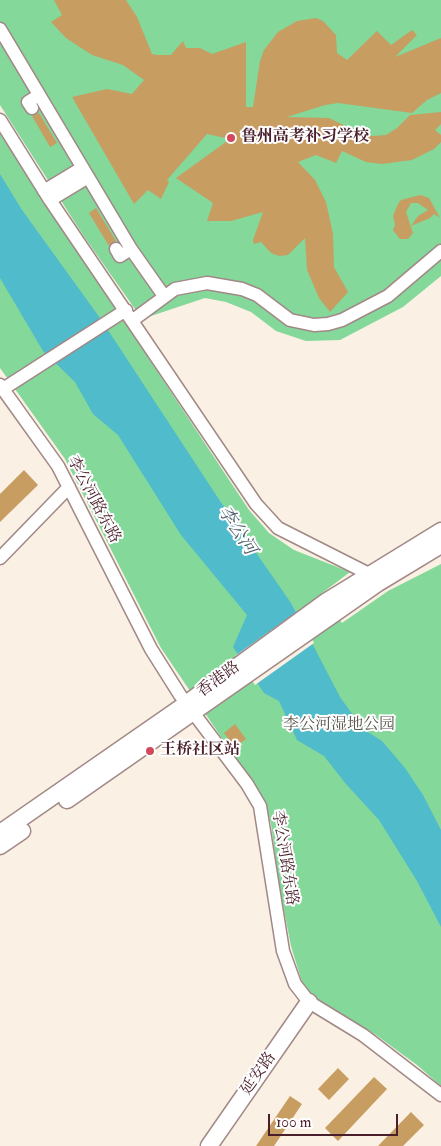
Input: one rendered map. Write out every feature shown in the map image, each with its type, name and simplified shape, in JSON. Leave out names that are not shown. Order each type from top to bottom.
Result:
[{"type":"main road","name":"香港路","points":[[0,846],[331,607],[369,574],[441,531]]},
{"type":"main road","name":"香港路","points":[[331,607],[378,583],[441,545]]},
{"type":"main road","name":"香港路","points":[[0,833],[189,709]]},
{"type":"main road","name":"延安路","points":[[209,1146],[309,1002]]},
{"type":"street","points":[[0,28],[131,249],[164,296]]},
{"type":"street","points":[[32,108],[28,102],[39,95]]},
{"type":"street","points":[[0,120],[47,196],[256,504],[278,528],[369,574]]},
{"type":"street","points":[[47,196],[85,173]]},
{"type":"street","points":[[116,249],[120,256],[131,249]]},
{"type":"street","points":[[1,387],[109,320],[129,315],[189,285],[207,282],[225,284],[257,295],[290,320],[314,325],[328,324],[342,320],[388,296],[441,252]]},
{"type":"street","name":"李公河路东路","points":[[1,387],[58,466],[151,649],[189,709],[247,784],[260,806],[283,952],[295,984],[309,1002],[363,1035],[441,1095]]},
{"type":"street","points":[[0,558],[69,487]]},
{"type":"green space","name":"鲁州高考补习学校","points":[[0,0],[441,0],[441,276],[403,307],[340,340],[306,341],[276,331],[251,312],[226,302],[205,298],[142,319],[83,235],[0,105]]},
{"type":"green space","name":"李公河湿地公园","points":[[0,134],[249,510],[269,533],[294,550],[350,572],[321,594],[342,623],[388,591],[441,564],[441,1086],[417,1065],[376,1035],[313,996],[302,982],[291,946],[279,885],[271,824],[265,802],[161,648],[65,459],[0,368]]},
{"type":"water","name":"李公河","points":[[0,174],[22,210],[100,318],[220,501],[291,603],[340,697],[363,729],[382,741],[405,768],[423,795],[441,830],[441,927],[417,881],[379,820],[346,784],[324,756],[297,740],[279,701],[264,693],[233,647],[247,615],[181,535],[118,435],[93,414],[75,382],[43,351],[0,278]]},
{"type":"pier","points":[[298,611],[314,643],[255,685],[235,656]]},
{"type":"building","points":[[54,0],[126,0],[137,17],[152,54],[171,55],[183,41],[186,48],[200,48],[212,54],[246,42],[246,107],[253,107],[260,61],[264,50],[278,32],[297,21],[316,18],[323,21],[336,35],[337,53],[347,60],[377,31],[391,45],[412,30],[417,35],[395,57],[441,38],[441,93],[427,100],[412,113],[338,103],[325,105],[287,117],[329,118],[362,134],[373,136],[386,135],[397,128],[410,115],[441,112],[441,124],[435,130],[441,135],[441,142],[434,149],[412,160],[382,164],[366,162],[342,151],[336,163],[316,155],[298,162],[315,180],[326,202],[333,234],[334,267],[348,292],[330,312],[319,298],[307,270],[305,238],[288,255],[279,256],[271,253],[261,242],[254,244],[253,240],[263,212],[231,221],[207,221],[213,203],[176,178],[230,139],[207,134],[167,180],[169,182],[161,199],[148,190],[134,204],[72,97],[107,89],[132,94],[144,80],[123,65],[92,55],[66,38],[51,22],[62,15]]},
{"type":"building","points":[[39,113],[57,143],[50,147],[32,116]]},
{"type":"building","points":[[420,195],[429,198],[440,218],[434,214],[430,218],[411,226],[418,216],[428,210],[418,203],[411,203],[406,212],[413,233],[408,239],[400,239],[393,230],[395,225],[393,216],[398,204],[401,200]]},
{"type":"building","points":[[96,208],[116,241],[109,246],[89,213]]},
{"type":"building","points":[[24,470],[38,485],[0,522],[0,494]]},
{"type":"building","points":[[235,724],[246,739],[235,747],[224,733]]},
{"type":"building","points":[[338,1068],[349,1079],[329,1100],[318,1089]]},
{"type":"building","points":[[374,1077],[387,1089],[338,1141],[325,1128]]},
{"type":"building","points":[[290,1096],[302,1104],[274,1146],[256,1146]]},
{"type":"building","points":[[411,1112],[424,1125],[403,1146],[378,1146]]},
{"type":"place","name":"鲁州高考补习学校","points":[[231,138]]},
{"type":"place","name":"王桥社区站","points":[[150,751]]}]
